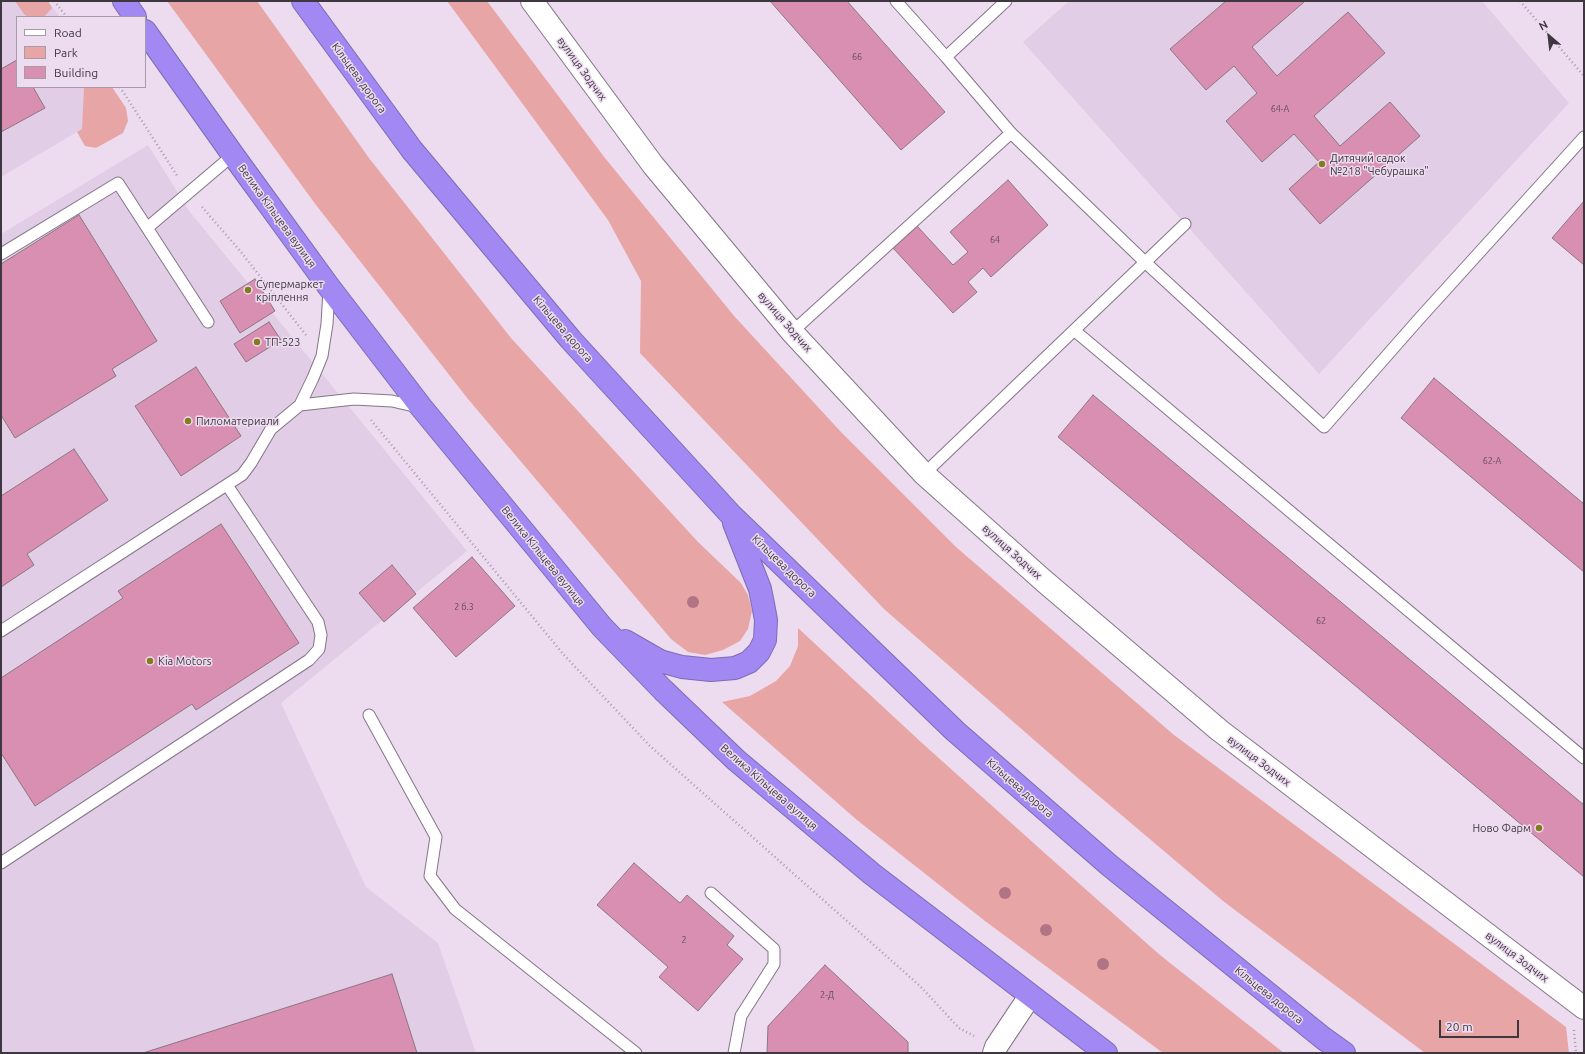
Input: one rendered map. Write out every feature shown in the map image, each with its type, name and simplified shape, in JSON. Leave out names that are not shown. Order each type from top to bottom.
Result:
[{"type":"highway","points":[[124,1],[134,16]]},
{"type":"highway","name":"Кільцева дорога","points":[[303,1],[412,150],[571,340],[732,516],[961,736],[1109,865],[1323,1038],[1344,1053]]},
{"type":"highway","name":"Велика Кільцева вулиця","points":[[146,32],[329,287],[421,407],[602,627],[663,690],[736,760],[872,874],[1106,1053]]},
{"type":"highway","points":[[602,627],[660,661],[682,667],[711,670],[735,668],[749,662],[759,652],[765,640],[766,620],[760,589],[732,516]]},
{"type":"street","name":"вулиця Зодчих","points":[[532,1],[653,165],[792,332],[924,474],[1044,581],[1219,730],[1584,1008]]},
{"type":"street","points":[[995,1050],[1030,996]]},
{"type":"lane","points":[[896,1],[1011,133],[1146,263],[1324,427],[1419,319],[1584,137]]},
{"type":"lane","points":[[946,57],[1006,1]]},
{"type":"lane","points":[[792,332],[1011,133]]},
{"type":"lane","points":[[147,228],[233,155]]},
{"type":"lane","points":[[1,254],[118,183],[208,322]]},
{"type":"lane","points":[[924,474],[1185,224]]},
{"type":"lane","points":[[1,631],[242,475],[251,463],[271,429],[300,405],[313,378],[322,356],[327,324],[329,287]]},
{"type":"lane","points":[[1074,331],[1584,758]]},
{"type":"lane","points":[[300,405],[354,399],[392,401],[421,407]]},
{"type":"lane","points":[[1,863],[310,660],[318,649],[321,635],[318,622],[227,485]]},
{"type":"lane","points":[[368,714],[436,837],[430,876],[455,909],[636,1053]]},
{"type":"lane","points":[[711,892],[774,949],[774,964],[741,1016],[734,1053]]},
{"type":"path","points":[[54,1],[67,16]]},
{"type":"path","points":[[1520,1],[1584,76]]},
{"type":"path","points":[[121,88],[188,192],[242,252],[322,356]]},
{"type":"path","points":[[354,399],[563,654],[650,746],[920,986],[959,1028],[995,1050]]},
{"type":"shaded area","points":[[1,1],[48,1],[59,16],[16,16],[16,88],[84,88],[82,129],[1,177]]},
{"type":"shaded area","name":"Дитячий садок №218 \"Чебурашка\"","points":[[1069,1],[1482,1],[1569,103],[1319,374],[1023,42]]},
{"type":"shaded area","points":[[148,145],[190,212],[467,551],[281,703],[366,887],[438,943],[476,1053],[1,1053],[1,234]]},
{"type":"green space","points":[[15,1],[48,1],[52,8],[45,16],[27,16]]},
{"type":"green space","points":[[167,1],[257,1],[369,158],[511,338],[698,542],[741,583],[748,595],[752,611],[748,629],[740,641],[723,650],[705,655],[688,652],[671,639],[468,399],[316,205]]},
{"type":"green space","points":[[447,1],[487,1],[605,158],[735,317],[841,432],[956,547],[1174,735],[1566,1027],[1569,1053],[1425,1053],[1223,901],[1080,780],[884,609],[640,353],[641,281],[608,220]]},
{"type":"green space","points":[[84,88],[113,88],[126,108],[128,121],[123,133],[96,148],[85,146],[77,132],[82,129]]},
{"type":"green space","points":[[798,628],[922,743],[1160,955],[1284,1053],[1163,1053],[985,921],[857,820],[722,702],[750,696],[776,681],[790,666],[798,646]]},
{"type":"building","points":[[770,1],[847,1],[945,112],[901,150]]},
{"type":"building","points":[[1226,1],[1304,2],[1252,47],[1277,76],[1348,12],[1385,53],[1314,116],[1340,146],[1390,102],[1420,136],[1320,224],[1289,189],[1319,162],[1294,134],[1262,162],[1226,121],[1257,93],[1234,66],[1206,90],[1170,49]]},
{"type":"building","points":[[16,61],[16,88],[34,88],[45,108],[1,132],[1,69]]},
{"type":"building","points":[[1008,180],[1048,225],[991,277],[983,268],[968,282],[977,292],[953,313],[893,248],[917,226],[953,265],[968,252],[950,232]]},
{"type":"building","points":[[1584,201],[1584,265],[1552,238]]},
{"type":"building","points":[[79,215],[157,341],[112,369],[116,376],[15,438],[1,415],[1,264]]},
{"type":"building","points":[[255,279],[275,311],[240,333],[220,301]]},
{"type":"building","name":"ТП-523","points":[[269,322],[281,340],[246,362],[234,344]]},
{"type":"building","name":"Пиломатериали","points":[[196,367],[241,436],[181,476],[135,406]]},
{"type":"building","points":[[1434,378],[1584,504],[1584,572],[1401,418]]},
{"type":"building","points":[[1093,395],[1584,805],[1584,877],[1058,437]]},
{"type":"building","points":[[74,449],[108,500],[27,554],[34,565],[1,587],[1,496]]},
{"type":"building","name":"Kia Motors","points":[[221,524],[299,643],[196,710],[192,704],[35,806],[1,753],[1,678],[123,598],[118,591]]},
{"type":"building","points":[[472,557],[515,606],[456,657],[413,608]]},
{"type":"building","points":[[392,565],[416,594],[384,622],[359,593]]},
{"type":"building","points":[[634,863],[680,903],[687,895],[734,936],[727,945],[743,959],[698,1011],[659,977],[668,967],[597,905]]},
{"type":"building","points":[[825,965],[908,1042],[908,1053],[767,1053],[768,1026]]},
{"type":"building","points":[[392,974],[417,1053],[143,1053]]},
{"type":"place","name":"Дитячий садок №218 \"Чебурашка\"","points":[[1322,164]]},
{"type":"place","name":"Супермаркет кріплення","points":[[248,290]]},
{"type":"place","name":"ТП-523","points":[[257,342]]},
{"type":"place","name":"Пиломатериали","points":[[188,421]]},
{"type":"place","name":"Kia Motors","points":[[150,661]]},
{"type":"place","name":"Ново Фарм","points":[[1539,828]]}]
